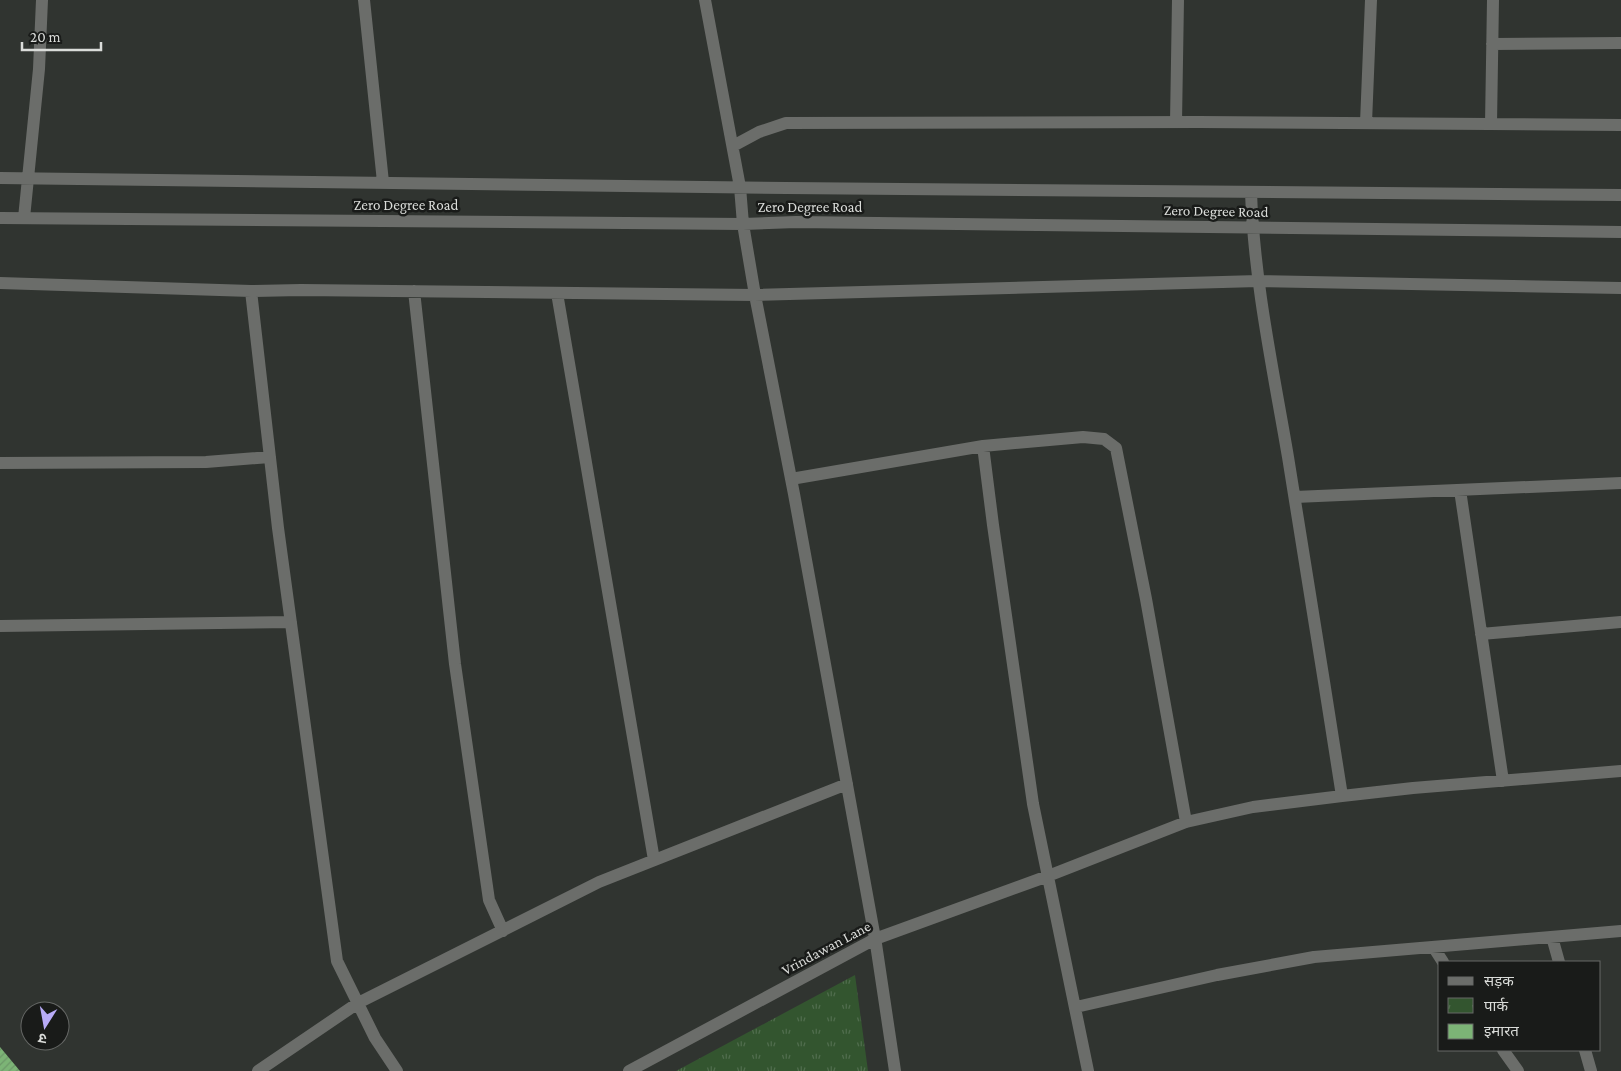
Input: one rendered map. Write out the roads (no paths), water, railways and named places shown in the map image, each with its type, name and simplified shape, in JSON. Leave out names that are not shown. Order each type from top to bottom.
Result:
[{"type":"street","points":[[24,218],[39,70],[42,0]]},
{"type":"street","points":[[364,0],[383,182]]},
{"type":"street","points":[[705,0],[740,187],[743,224],[754,295],[791,479],[875,939],[895,1071]]},
{"type":"street","points":[[1176,122],[1178,0]]},
{"type":"street","points":[[1366,123],[1371,0]]},
{"type":"street","points":[[1491,124],[1493,0]]},
{"type":"street","points":[[1492,44],[1621,44]]},
{"type":"street","points":[[733,146],[758,132],[786,123],[1176,122],[1621,125]]},
{"type":"street","name":"Zero Degree Road","points":[[0,178],[1621,195]]},
{"type":"street","points":[[1251,192],[1252,228],[1258,281],[1295,497],[1342,796]]},
{"type":"street","name":"Zero Degree Road","points":[[0,218],[743,224],[796,222],[1621,232]]},
{"type":"street","points":[[0,283],[252,292],[301,290],[754,295],[1258,281],[1621,288]]},
{"type":"street","points":[[414,291],[455,664],[489,900],[503,931]]},
{"type":"street","points":[[252,292],[270,457],[337,961],[375,1038],[397,1071]]},
{"type":"street","points":[[557,293],[654,860]]},
{"type":"street","points":[[791,479],[983,446],[1082,437],[1104,439],[1116,448],[1146,599],[1186,822]]},
{"type":"street","points":[[983,446],[1033,804],[1088,1071]]},
{"type":"street","points":[[0,463],[206,462],[270,457]]},
{"type":"street","points":[[1295,497],[1621,483]]},
{"type":"street","points":[[1460,490],[1502,781]]},
{"type":"street","points":[[0,626],[291,622]]},
{"type":"street","points":[[1481,634],[1621,622]]},
{"type":"street","name":"Vrindawan Lane","points":[[629,1071],[875,939],[1048,876],[1186,822],[1253,807],[1342,796],[1621,770]]},
{"type":"street","points":[[258,1071],[358,1003],[599,882],[847,784]]},
{"type":"street","points":[[1076,1007],[1217,975],[1314,957],[1621,931]]},
{"type":"street","points":[[1552,937],[1559,961]]},
{"type":"street","points":[[1434,948],[1442,961]]},
{"type":"street","points":[[1505,1051],[1518,1071]]},
{"type":"street","points":[[1585,1051],[1591,1071]]}]
